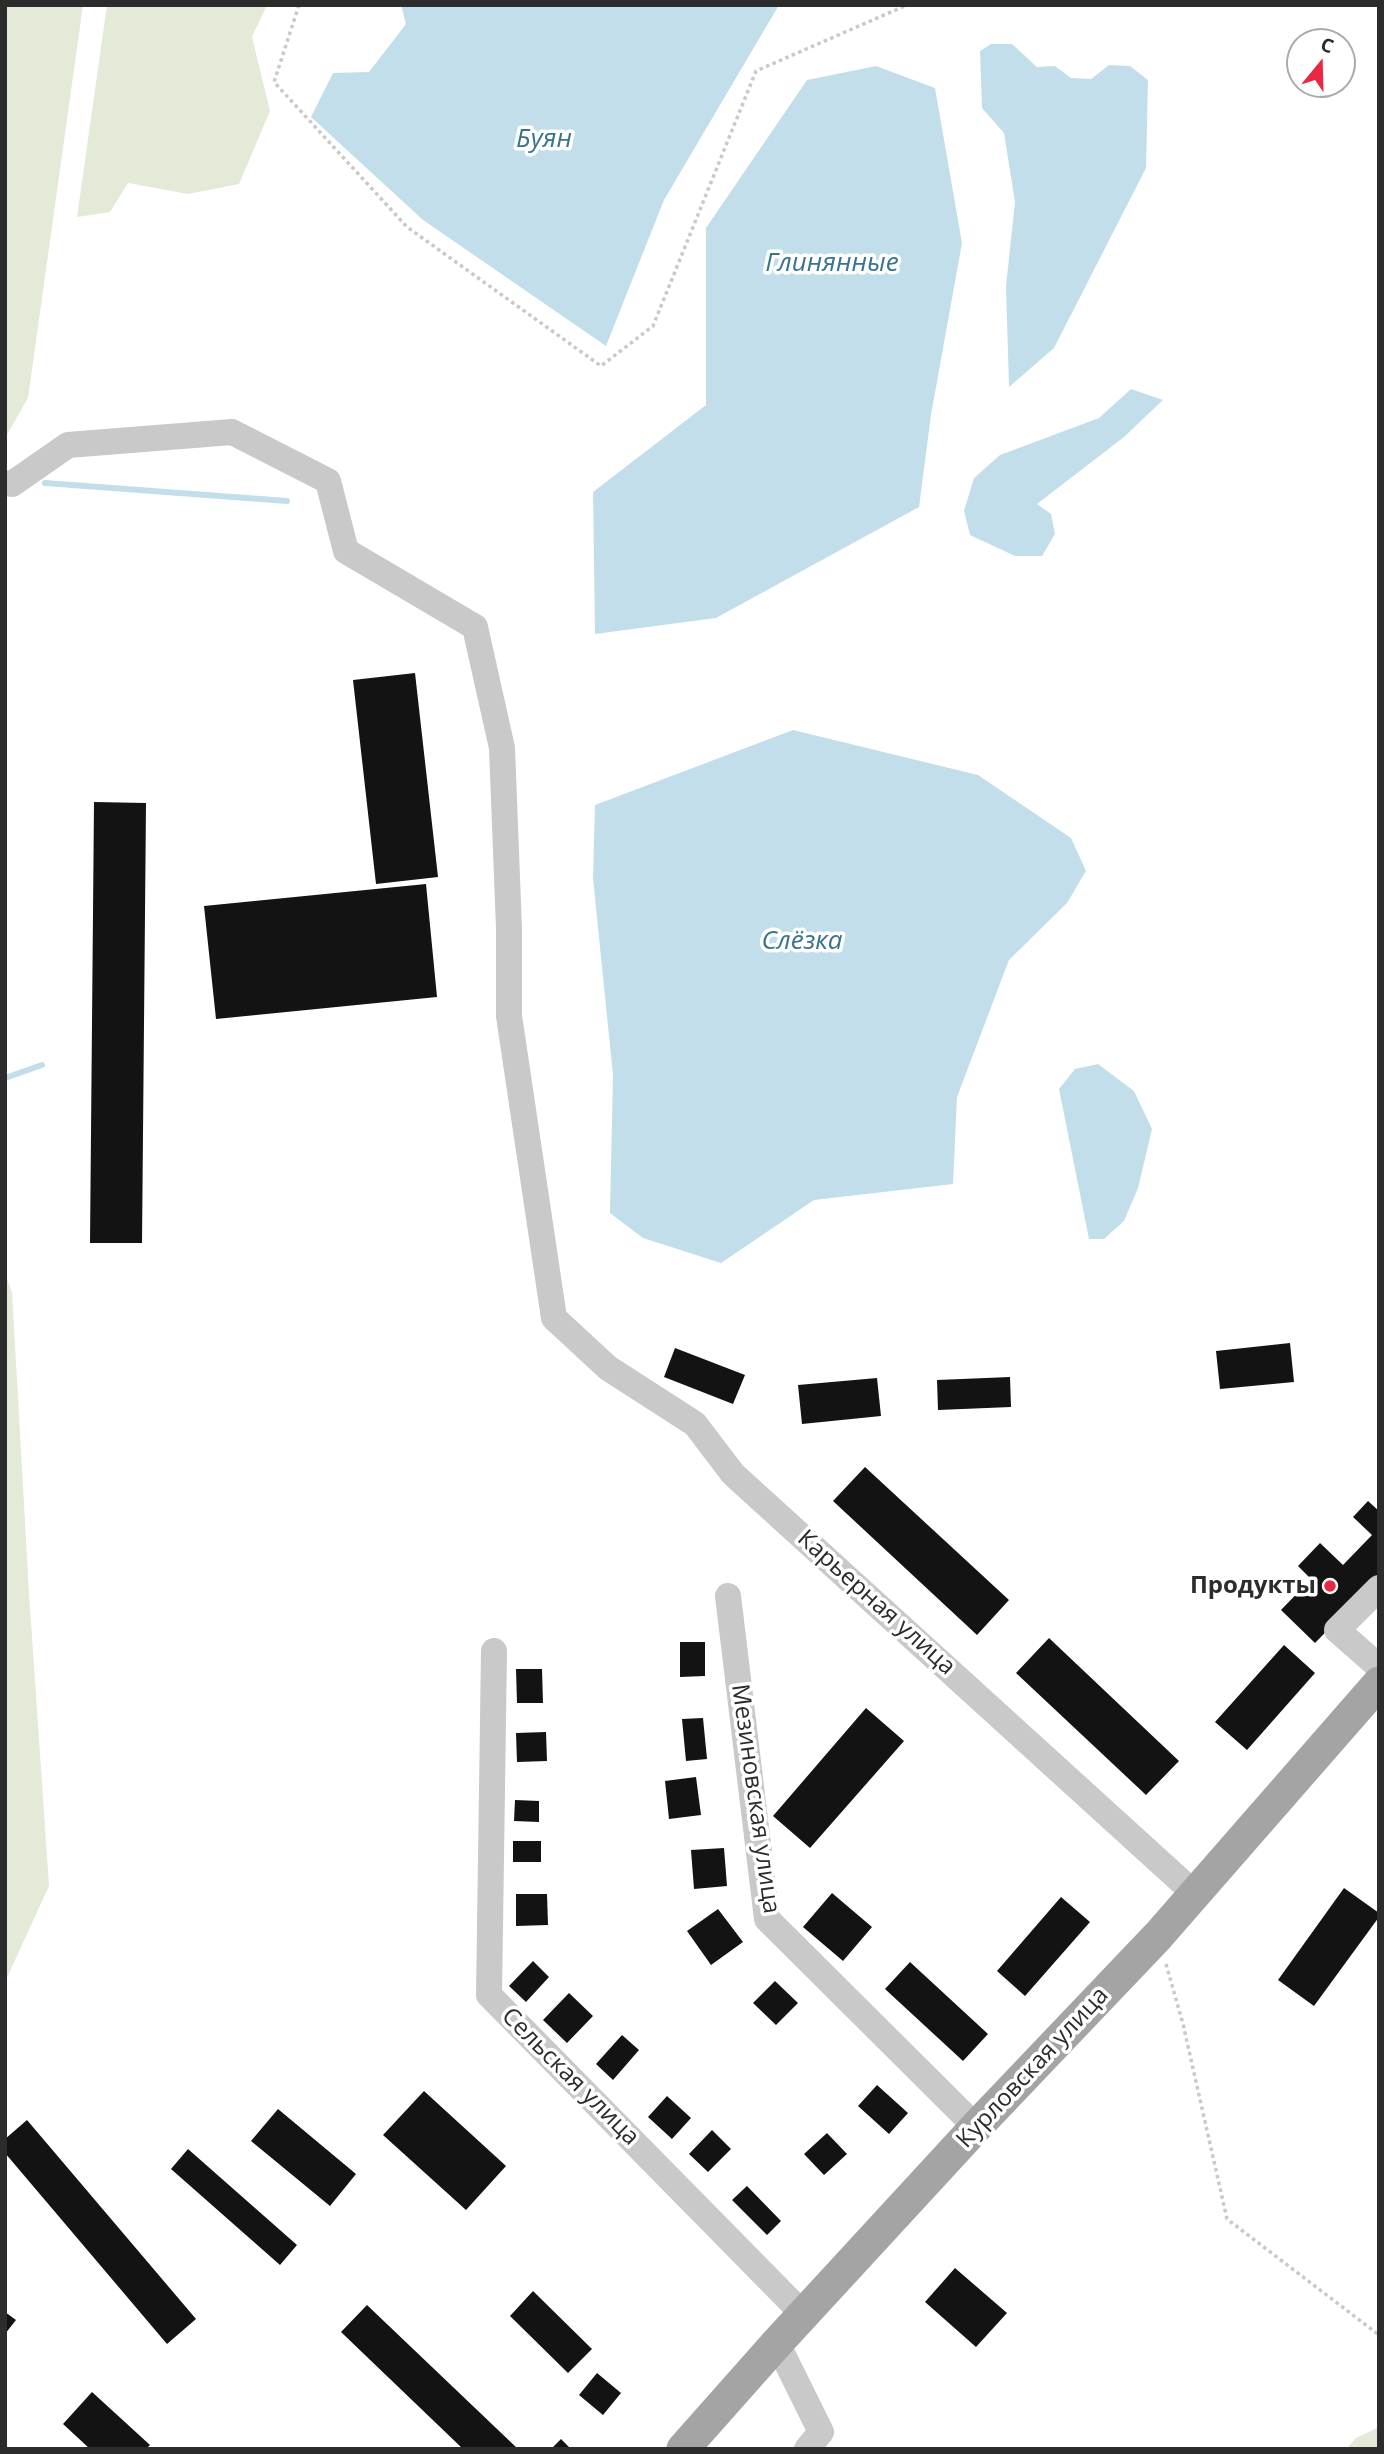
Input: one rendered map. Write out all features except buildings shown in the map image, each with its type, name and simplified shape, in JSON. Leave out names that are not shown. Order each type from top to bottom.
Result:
[{"type":"main road","name":"Курловская улица","points":[[683,2449],[803,2314],[976,2127],[1158,1936],[1379,1683]]},
{"type":"street","name":"Карьерная улица","points":[[5,483],[12,484],[68,445],[232,432],[328,481],[346,551],[475,627],[502,748],[509,929],[509,1016],[554,1318],[608,1368],[695,1424],[733,1474],[1195,1894]]},
{"type":"street","points":[[1379,1588],[1337,1630],[1379,1667]]},
{"type":"street","name":"Мезиновская улица","points":[[728,1596],[766,1919],[976,2127]]},
{"type":"street","name":"Сельская улица","points":[[494,1651],[489,1995],[803,2314]]},
{"type":"street","points":[[777,2343],[821,2432],[807,2449]]},
{"type":"path","points":[[299,5],[274,82],[407,228],[601,366],[653,326],[756,71],[907,5]]},
{"type":"path","points":[[1158,1936],[1182,2024],[1227,2219],[1379,2335]]},
{"type":"green space","points":[[5,5],[83,5],[28,398],[5,438]]},
{"type":"green space","points":[[107,5],[267,5],[252,37],[270,111],[239,184],[188,194],[128,183],[110,212],[77,217]]},
{"type":"green space","points":[[5,1274],[12,1292],[49,1886],[5,1982]]},
{"type":"green space","points":[[1379,2427],[1379,2449],[1346,2449],[1356,2438]]},
{"type":"water","name":"Буян","points":[[401,5],[779,5],[664,200],[606,346],[423,220],[311,117],[333,73],[369,72],[406,24]]},
{"type":"water","points":[[991,44],[1012,44],[1037,67],[1055,66],[1071,78],[1091,79],[1109,65],[1130,66],[1148,80],[1146,168],[1054,348],[1009,387],[1006,286],[1015,202],[1004,133],[982,108],[980,51]]},
{"type":"water","name":"Глинянные","points":[[876,66],[935,88],[962,243],[931,415],[919,507],[716,618],[595,634],[593,492],[706,405],[706,228],[807,80]]},
{"type":"water","points":[[1131,389],[1163,400],[1124,437],[1037,504],[1051,514],[1055,534],[1042,556],[1015,556],[970,535],[964,511],[974,478],[1000,455],[1099,418]]},
{"type":"water","name":"Слёзка","points":[[793,730],[978,775],[1071,838],[1086,871],[1067,903],[1009,960],[957,1097],[953,1184],[814,1200],[721,1263],[643,1238],[610,1213],[613,1075],[593,878],[595,805]]},
{"type":"water","points":[[1098,1064],[1134,1091],[1152,1129],[1138,1188],[1124,1221],[1104,1239],[1089,1239],[1059,1089],[1075,1069]]},
{"type":"waterway","points":[[45,483],[287,501]]},
{"type":"waterway","points":[[5,1078],[42,1065]]},
{"type":"place","name":"Продукты","points":[[1330,1586]]}]
